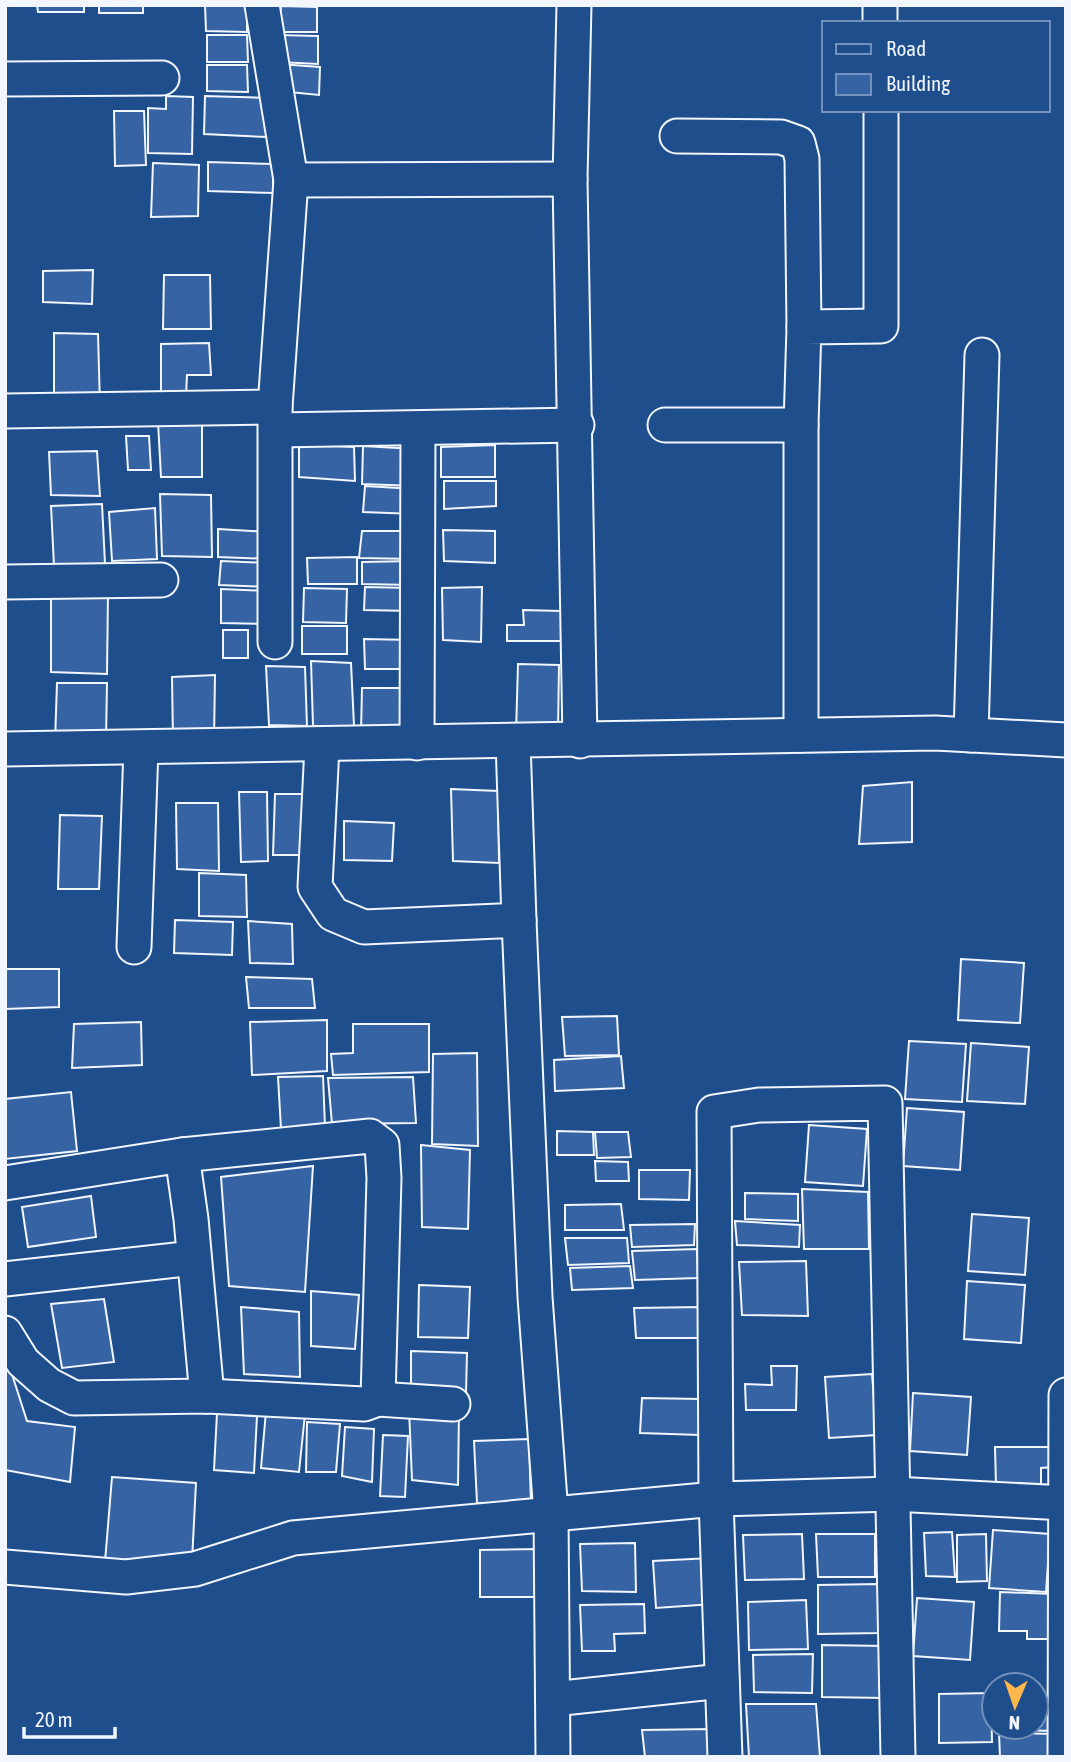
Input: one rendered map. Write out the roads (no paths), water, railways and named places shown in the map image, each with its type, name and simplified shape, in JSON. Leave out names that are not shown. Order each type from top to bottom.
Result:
[{"type":"street","points":[[261,5],[291,180],[276,418],[275,642]]},
{"type":"street","points":[[574,5],[570,179],[577,425],[580,741]]},
{"type":"street","points":[[5,79],[162,78]]},
{"type":"street","points":[[804,327],[881,326],[881,112]]},
{"type":"street","points":[[677,136],[781,137],[797,142],[802,159],[804,327],[800,425],[801,736]]},
{"type":"street","points":[[291,180],[570,179]]},
{"type":"street","points":[[971,735],[982,355]]},
{"type":"street","points":[[5,418],[5,410],[276,418],[418,430],[577,425]]},
{"type":"street","points":[[665,425],[800,425]]},
{"type":"street","points":[[417,743],[418,430]]},
{"type":"street","points":[[5,582],[161,580]]},
{"type":"street","points":[[5,749],[322,746],[801,736],[971,735],[1066,740]]},
{"type":"street","points":[[513,741],[535,1297],[551,1514],[553,1757]]},
{"type":"street","points":[[322,746],[315,887],[333,914],[364,927],[519,920]]},
{"type":"street","points":[[134,947],[141,748]]},
{"type":"street","points":[[725,1757],[716,1499],[714,1112],[759,1105],[885,1103],[898,1757]]},
{"type":"street","points":[[5,1183],[182,1155],[370,1136],[382,1144],[384,1240],[379,1399]]},
{"type":"street","points":[[182,1155],[207,1396]]},
{"type":"street","points":[[5,1279],[194,1258]]},
{"type":"street","points":[[5,1333],[23,1362],[49,1385],[75,1398],[207,1396],[364,1404],[379,1399],[453,1404]]},
{"type":"street","points":[[1065,1757],[1066,1395]]},
{"type":"street","points":[[5,1567],[126,1577],[195,1569],[293,1538],[716,1499],[893,1494],[1065,1503]]},
{"type":"street","points":[[553,1699],[722,1681]]}]
